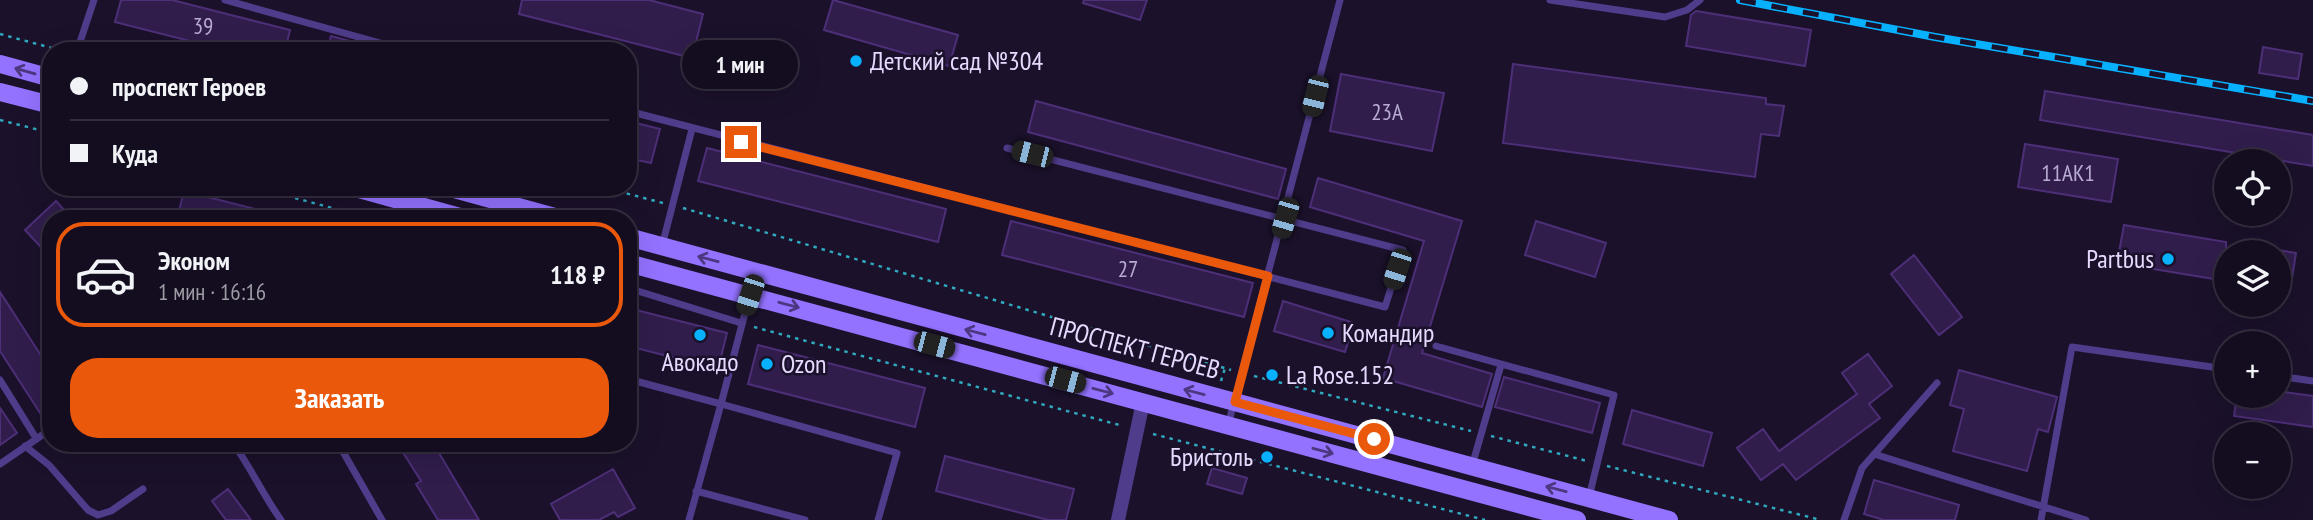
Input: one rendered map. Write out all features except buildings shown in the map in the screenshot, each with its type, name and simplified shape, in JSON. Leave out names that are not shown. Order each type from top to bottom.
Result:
[{"type":"main road","points":[[0,64],[42,76]]},
{"type":"main road","points":[[0,92],[42,103]]},
{"type":"main road","points":[[384,196],[435,210]]},
{"type":"main road","points":[[479,196],[530,210]]},
{"type":"main road","name":"ПРОСПЕКТ ГЕРОЕВ","points":[[637,239],[1669,520]]},
{"type":"main road","name":"ПРОСПЕКТ ГЕРОЕВ","points":[[637,265],[1577,520]]},
{"type":"street","points":[[1118,520],[1143,402]]},
{"type":"lane","points":[[80,42],[94,0]]},
{"type":"lane","points":[[225,0],[377,42]]},
{"type":"lane","points":[[1228,425],[1285,218],[1340,0]]},
{"type":"lane","points":[[1550,0],[1665,17],[1688,10],[1700,0]]},
{"type":"lane","points":[[637,114],[1385,307],[1403,250],[1007,148]]},
{"type":"lane","points":[[662,246],[692,129]]},
{"type":"lane","points":[[637,291],[741,323]]},
{"type":"lane","points":[[689,520],[750,295]]},
{"type":"lane","points":[[1436,346],[1614,395],[1589,498]]},
{"type":"lane","points":[[2041,520],[2072,347],[2214,367]]},
{"type":"lane","points":[[1472,466],[1502,365]]},
{"type":"lane","points":[[2291,378],[2313,381]]},
{"type":"lane","points":[[0,380],[36,438]]},
{"type":"lane","points":[[637,381],[897,453],[878,520]]},
{"type":"lane","points":[[1844,520],[1862,468],[1937,383]]},
{"type":"lane","points":[[0,464],[42,434]]},
{"type":"lane","points":[[25,446],[49,465],[88,510],[98,514],[111,512],[143,489]]},
{"type":"lane","points":[[240,452],[263,496],[281,520]]},
{"type":"lane","points":[[343,452],[382,520]]},
{"type":"lane","points":[[1874,454],[2086,520]]},
{"type":"lane","points":[[696,491],[805,520]]},
{"type":"path","points":[[0,34],[42,45]]},
{"type":"path","points":[[0,120],[42,131]]},
{"type":"path","points":[[287,196],[340,210]]},
{"type":"path","points":[[637,196],[1243,373],[1821,520]]},
{"type":"path","points":[[741,323],[1485,520]]},
{"type":"railway","points":[[1740,0],[1935,37],[2313,101]]},
{"type":"place","name":"Детский сад №304","points":[[856,61]]},
{"type":"place","name":"Partbus","points":[[2168,259]]},
{"type":"place","name":"Командир","points":[[1328,333]]},
{"type":"place","name":"Авокадо","points":[[700,335]]},
{"type":"place","name":"Ozon","points":[[767,364]]},
{"type":"place","name":"La Rose.152","points":[[1272,375]]},
{"type":"place","name":"Бристоль","points":[[1267,457]]},
{"type":"route","points":[[741,142],[1268,276],[1235,402],[1374,439]]}]
